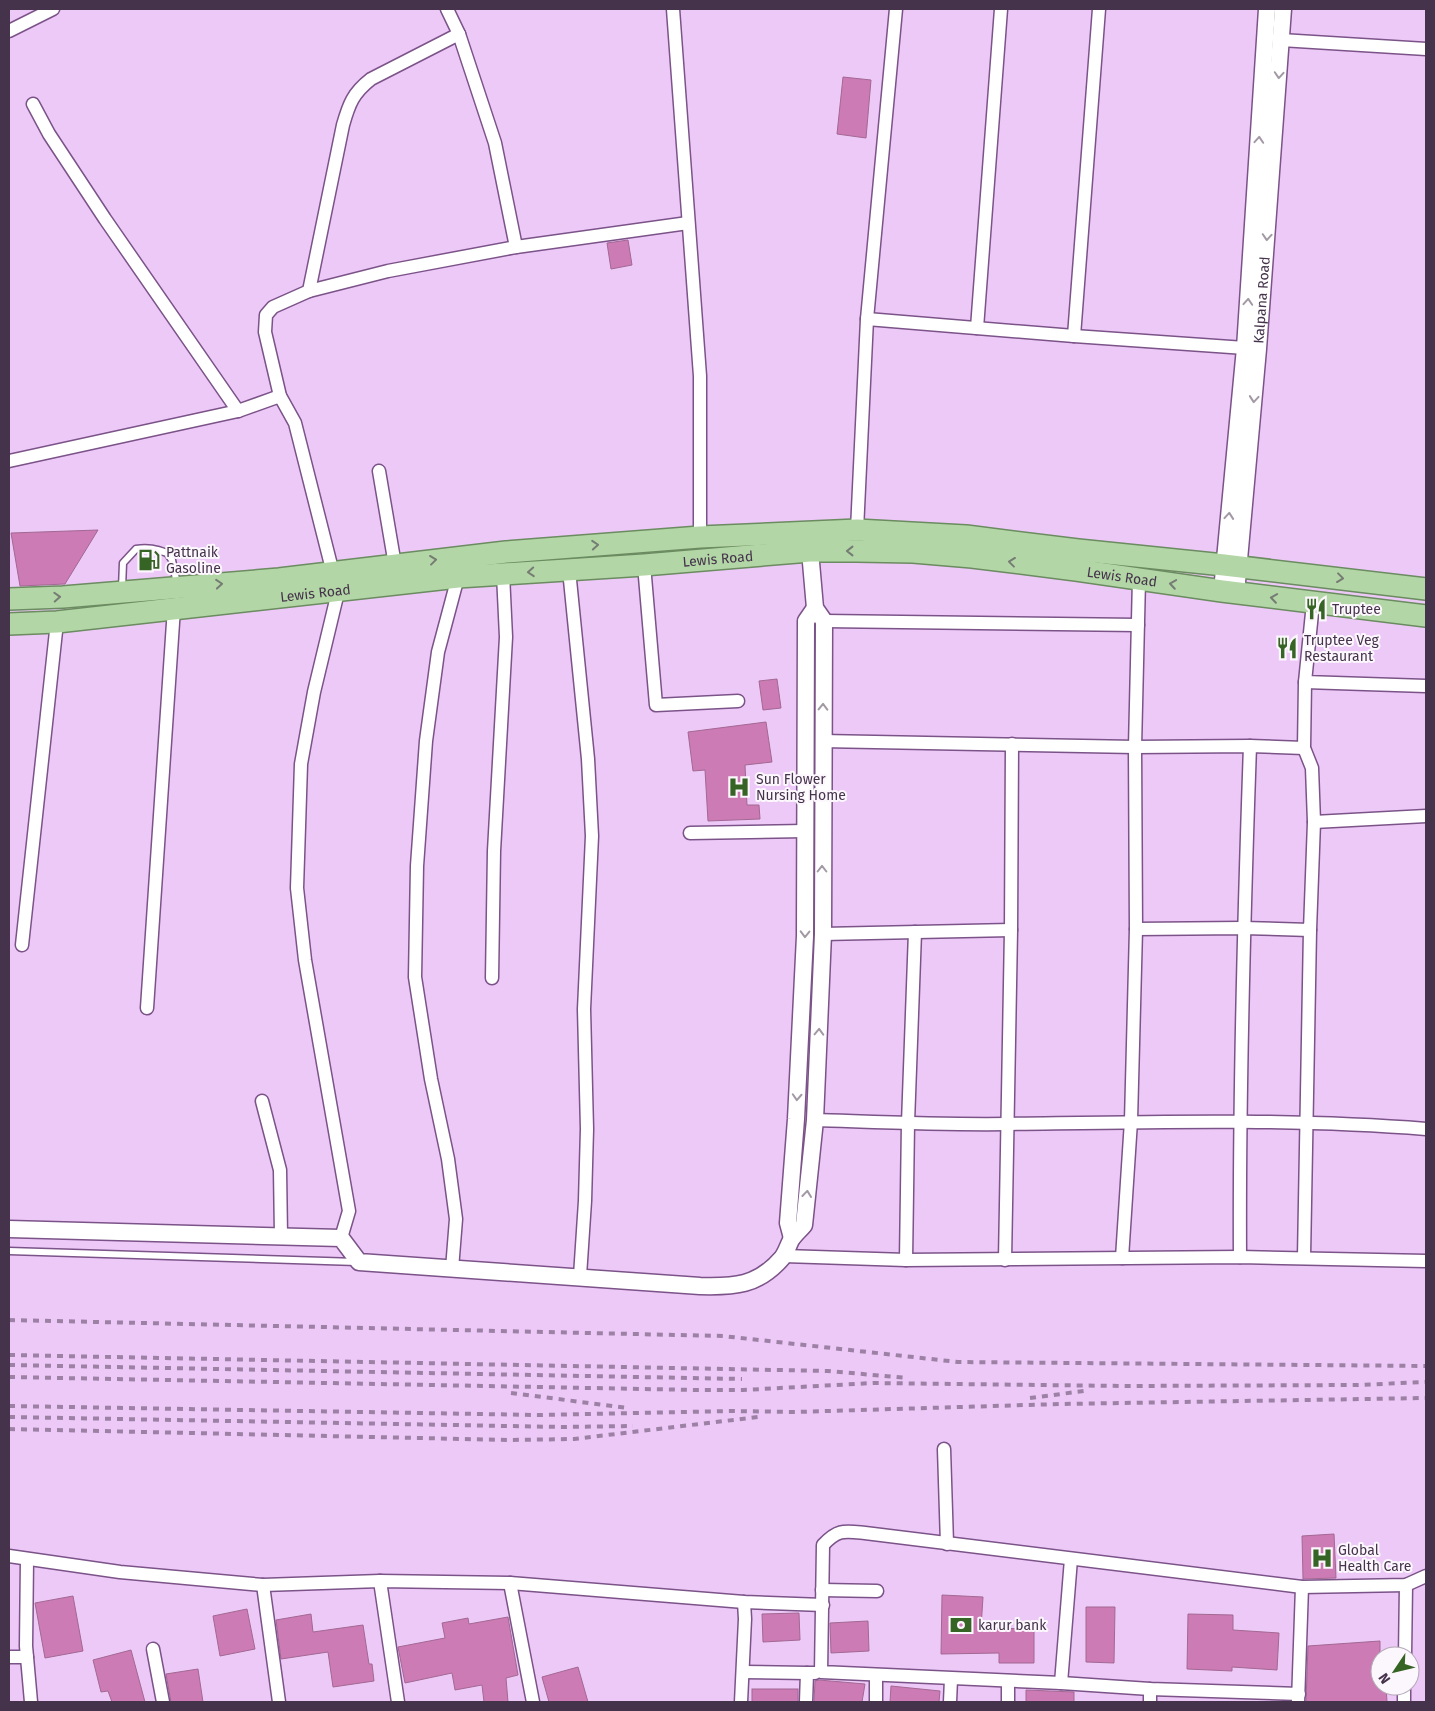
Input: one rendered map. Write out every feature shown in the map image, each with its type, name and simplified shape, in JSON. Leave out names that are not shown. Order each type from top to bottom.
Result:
[{"type":"main road","name":"Lewis Road","points":[[335,582],[395,565],[506,552],[700,537],[858,530],[966,536],[1426,589]]},
{"type":"main road","name":"Lewis Road","points":[[9,624],[57,622],[175,597],[335,582],[569,570],[810,551],[913,552],[952,555],[1313,603],[1426,616]]},
{"type":"main road","name":"Lewis Road","points":[[9,599],[122,592],[175,597]]},
{"type":"street","points":[[9,31],[33,13],[53,9]]},
{"type":"street","points":[[448,9],[459,34],[495,143],[516,247]]},
{"type":"street","points":[[673,9],[700,376],[700,537]]},
{"type":"street","points":[[858,530],[867,319],[896,9]]},
{"type":"street","points":[[977,328],[1001,9]]},
{"type":"street","points":[[1074,336],[1099,9]]},
{"type":"street","name":"Kalpana Road","points":[[1232,566],[1267,9]]},
{"type":"street","name":"Kalpana Road","points":[[1229,592],[1258,349],[1283,9]]},
{"type":"street","points":[[309,291],[342,125],[350,102],[359,89],[371,79],[459,34]]},
{"type":"street","points":[[1281,40],[1426,49]]},
{"type":"street","points":[[32,104],[49,134],[100,211],[238,411]]},
{"type":"street","points":[[341,1238],[350,1210],[305,960],[297,888],[300,764],[335,582],[294,423],[280,396],[265,332],[266,315],[273,307],[309,291],[388,271],[516,247],[688,224]]},
{"type":"street","points":[[867,319],[1245,348]]},
{"type":"street","points":[[9,462],[238,411],[280,396]]},
{"type":"street","points":[[378,471],[395,565]]},
{"type":"street","points":[[341,1238],[359,1262],[728,1287],[744,1284],[760,1276],[772,1268],[784,1256],[792,1238],[804,1225],[815,1120],[823,934],[819,614],[810,551]]},
{"type":"street","points":[[644,565],[656,705],[738,701]]},
{"type":"street","points":[[569,570],[588,759],[592,836],[584,1009],[587,1129],[580,1276]]},
{"type":"street","points":[[492,978],[494,851],[506,637],[503,574]]},
{"type":"street","points":[[452,1269],[456,1219],[448,1159],[431,1079],[416,977],[417,866],[426,741],[438,652],[458,577]]},
{"type":"street","points":[[1122,1258],[1131,1121],[1136,930],[1135,747],[1139,579]]},
{"type":"street","points":[[148,1008],[175,597]]},
{"type":"street","points":[[1304,1258],[1305,1124],[1314,822],[1312,768],[1304,748],[1305,682],[1313,603]]},
{"type":"street","points":[[792,1238],[788,1223],[796,1118],[804,946],[806,621],[819,614],[1138,626]]},
{"type":"street","points":[[22,945],[57,622]]},
{"type":"street","points":[[1305,682],[1426,686]]},
{"type":"street","points":[[822,741],[1304,748]]},
{"type":"street","points":[[1005,1260],[1011,930],[1012,744]]},
{"type":"street","points":[[1240,1257],[1239,1122],[1243,928],[1250,746]]},
{"type":"street","points":[[1314,822],[1426,816]]},
{"type":"street","points":[[690,833],[805,831]]},
{"type":"street","points":[[1136,930],[1243,928],[1310,930]]},
{"type":"street","points":[[823,934],[1011,930]]},
{"type":"street","points":[[906,1260],[908,1123],[915,932]]},
{"type":"street","points":[[262,1101],[280,1170],[281,1236]]},
{"type":"street","points":[[815,1120],[1006,1124],[1131,1121],[1239,1122],[1426,1129]]},
{"type":"street","points":[[9,1229],[341,1238]]},
{"type":"street","points":[[784,1256],[906,1260],[1240,1257],[1426,1260]]},
{"type":"street","points":[[944,1449],[947,1544]]},
{"type":"street","points":[[821,1672],[823,1545],[832,1536],[845,1531],[1302,1587],[1406,1585],[1426,1576]]},
{"type":"street","points":[[9,1556],[120,1572],[262,1585],[380,1581],[510,1583],[744,1602],[823,1605]]},
{"type":"street","points":[[28,1559],[26,1646],[31,1702]]},
{"type":"street","points":[[1061,1683],[1071,1559]]},
{"type":"street","points":[[380,1581],[398,1702]]},
{"type":"street","points":[[510,1583],[533,1702]]},
{"type":"street","points":[[262,1585],[279,1702]]},
{"type":"street","points":[[1405,1646],[1406,1585]]},
{"type":"street","points":[[743,1672],[821,1672],[1061,1683],[1150,1696],[1299,1698],[1302,1587]]},
{"type":"street","points":[[822,1590],[877,1590]]},
{"type":"street","points":[[741,1702],[745,1620],[744,1602]]},
{"type":"street","points":[[153,1649],[163,1702]]},
{"type":"street","points":[[9,1657],[27,1656]]},
{"type":"street","points":[[806,1702],[807,1673]]},
{"type":"street","points":[[876,1676],[876,1702]]},
{"type":"street","points":[[950,1702],[951,1678]]},
{"type":"street","points":[[1008,1681],[1008,1702]]},
{"type":"lane","points":[[122,592],[123,563],[136,549],[154,548],[168,552],[172,560],[175,597]]},
{"type":"lane","points":[[9,1251],[359,1262]]},
{"type":"building","points":[[843,77],[871,80],[866,138],[837,134]]},
{"type":"building","points":[[628,240],[632,265],[611,269],[607,243]]},
{"type":"building","points":[[98,530],[65,584],[20,586],[11,533]]},
{"type":"building","points":[[777,679],[781,708],[763,710],[759,681]]},
{"type":"building","points":[[766,722],[772,762],[745,765],[747,805],[759,805],[760,819],[708,821],[705,770],[693,771],[688,732]]},
{"type":"building","points":[[1334,1534],[1336,1578],[1303,1579],[1302,1536]]},
{"type":"building","points":[[942,1595],[983,1597],[981,1628],[1034,1629],[1034,1663],[999,1663],[999,1653],[941,1654]]},
{"type":"building","points":[[73,1596],[83,1651],[45,1658],[35,1603]]},
{"type":"building","points":[[1086,1607],[1115,1607],[1114,1663],[1086,1662]]},
{"type":"building","points":[[247,1609],[255,1649],[220,1656],[213,1616]]},
{"type":"building","points":[[799,1613],[800,1640],[763,1642],[762,1614]]},
{"type":"building","points":[[311,1614],[313,1632],[363,1625],[369,1664],[372,1664],[374,1681],[333,1687],[328,1652],[281,1659],[276,1620]]},
{"type":"building","points":[[1188,1614],[1233,1615],[1233,1630],[1279,1633],[1277,1670],[1232,1667],[1232,1671],[1187,1669]]},
{"type":"building","points":[[508,1617],[518,1675],[506,1678],[508,1702],[484,1702],[482,1685],[455,1690],[452,1673],[405,1683],[398,1647],[445,1638],[442,1623],[468,1618],[469,1624]]},
{"type":"building","points":[[868,1621],[869,1651],[831,1653],[830,1623]]},
{"type":"building","points":[[1380,1641],[1380,1646],[1370,1646],[1370,1696],[1387,1696],[1387,1702],[1306,1702],[1308,1646]]},
{"type":"building","points":[[131,1650],[145,1702],[112,1702],[108,1691],[101,1692],[93,1660]]},
{"type":"building","points":[[578,1667],[588,1702],[549,1702],[542,1677]]},
{"type":"building","points":[[198,1669],[203,1702],[171,1702],[166,1674]]},
{"type":"building","points":[[815,1681],[865,1684],[862,1702],[814,1702]]},
{"type":"building","points":[[891,1686],[940,1691],[939,1702],[890,1702]]},
{"type":"building","points":[[752,1689],[798,1689],[798,1702],[752,1702]]},
{"type":"building","points":[[1026,1690],[1074,1692],[1074,1702],[1026,1702]]},
{"type":"railway","points":[[9,1320],[723,1336],[958,1362],[1426,1366]]},
{"type":"railway","points":[[9,1355],[828,1371],[908,1378]]},
{"type":"railway","points":[[9,1365],[742,1379]]},
{"type":"railway","points":[[9,1377],[697,1390],[743,1390],[873,1383],[1126,1386],[1357,1385],[1426,1382]]},
{"type":"railway","points":[[1030,1398],[1084,1391]]},
{"type":"railway","points":[[511,1393],[628,1408]]},
{"type":"railway","points":[[9,1406],[538,1415],[731,1411],[795,1412],[1060,1404],[1426,1398]]},
{"type":"railway","points":[[9,1417],[563,1427],[633,1426]]},
{"type":"railway","points":[[9,1429],[509,1440],[574,1439],[758,1417]]},
{"type":"place","name":"Pattnaik Gasoline","points":[[149,560]]},
{"type":"place","name":"Truptee","points":[[1316,609]]},
{"type":"place","name":"Truptee Veg Restaurant","points":[[1287,648]]},
{"type":"place","name":"Sun Flower Nursing Home","points":[[739,787]]},
{"type":"place","name":"Global Health Care","points":[[1322,1558]]},
{"type":"place","name":"karur bank","points":[[961,1625]]}]
